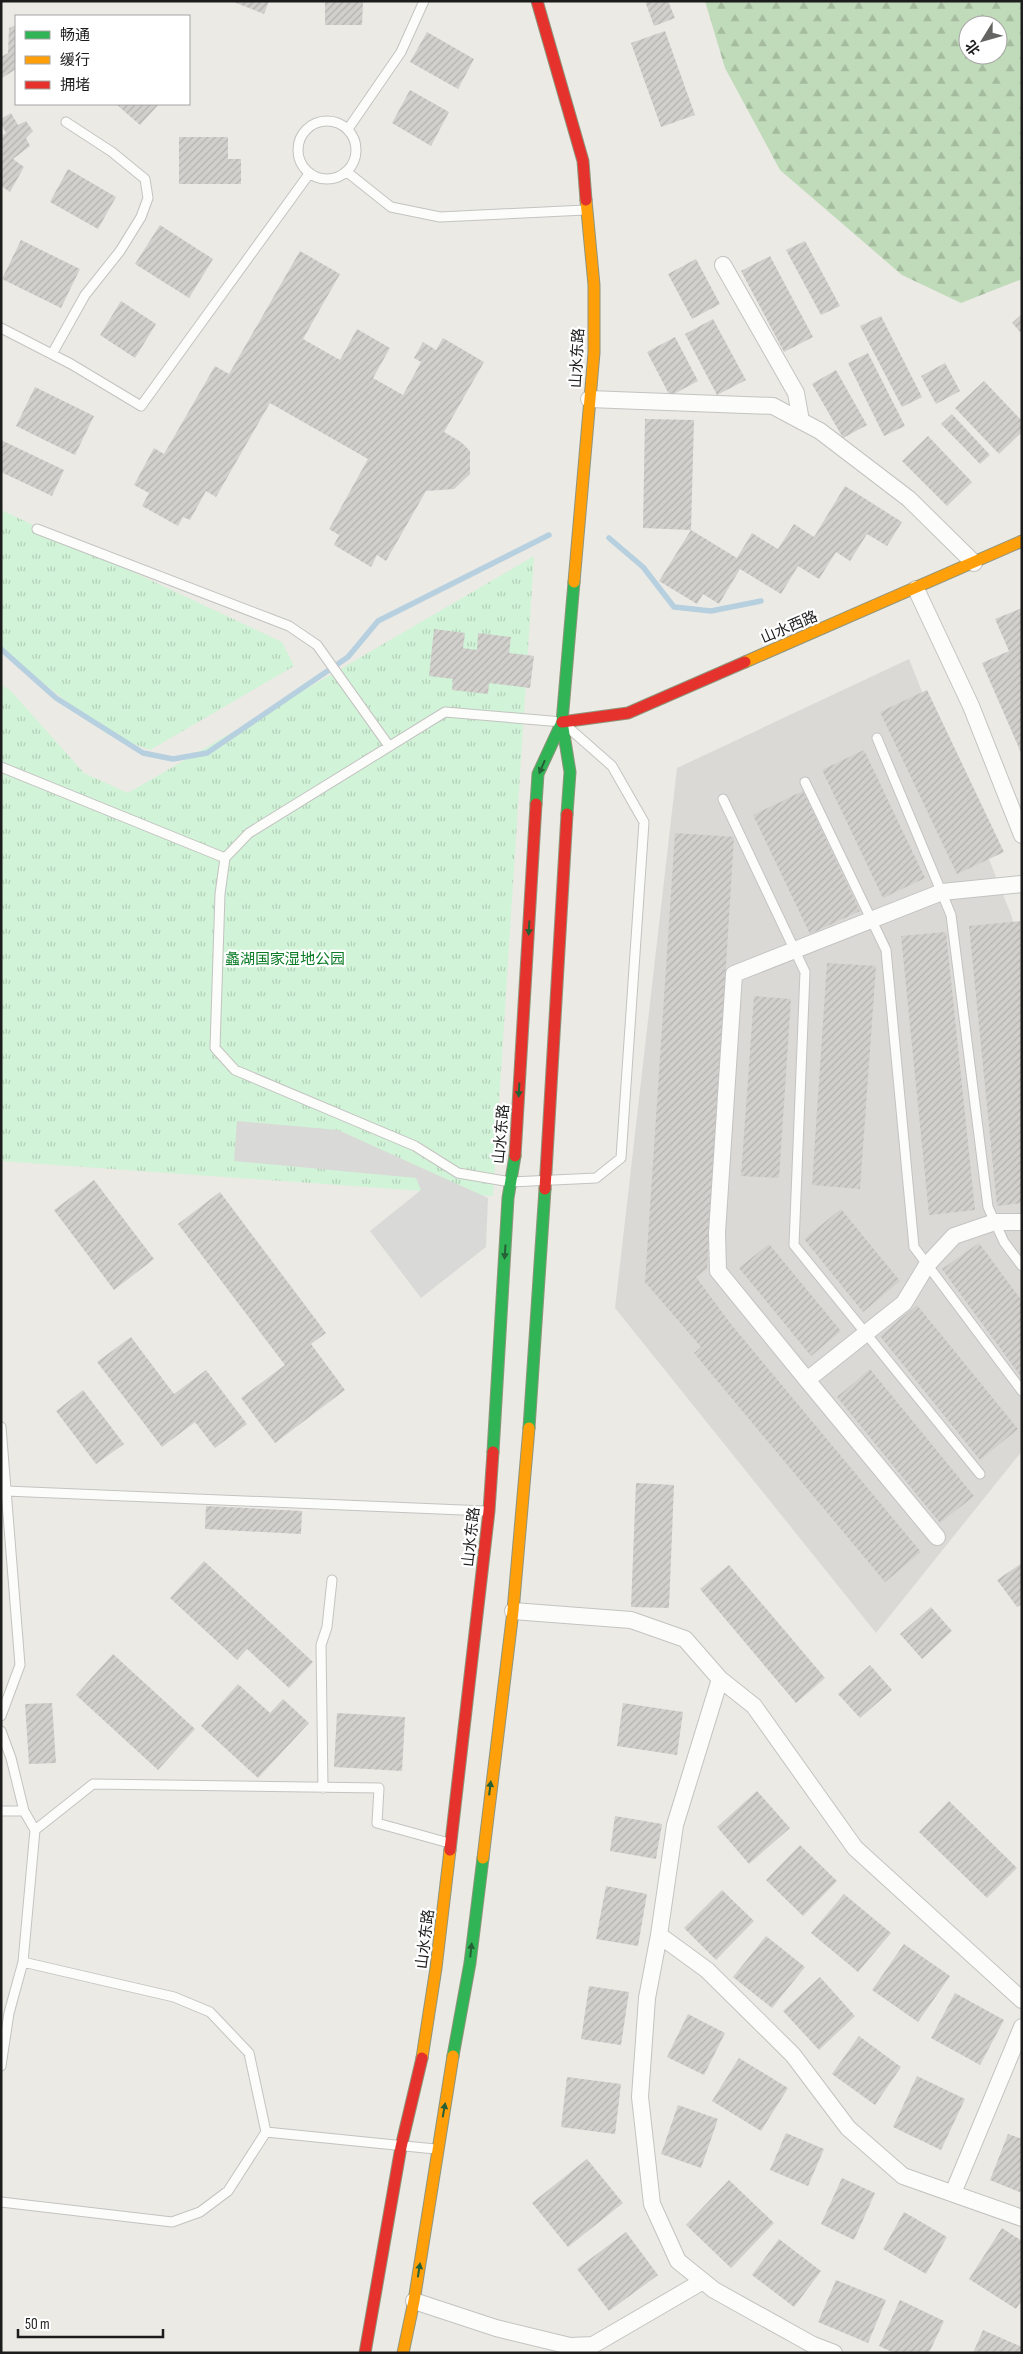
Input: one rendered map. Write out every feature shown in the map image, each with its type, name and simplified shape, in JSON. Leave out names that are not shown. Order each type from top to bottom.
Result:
[{"type":"main road","name":"山水东路","points":[[403,2353],[414,2301],[437,2149],[470,1963],[512,1611],[535,1358],[570,772],[562,722],[594,353],[594,285],[583,161],[553,51],[537,1]]},
{"type":"main road","name":"山水西路","points":[[562,722],[628,713],[916,589],[1022,541]]},
{"type":"main road","name":"山水东路","points":[[365,2353],[401,2147],[421,2068],[436,1968],[489,1511],[511,1182],[516,1153],[538,774],[562,722]]},
{"type":"street","points":[[723,266],[796,393],[801,421]]},
{"type":"street","points":[[590,399],[773,406],[820,432],[909,499],[974,563]]},
{"type":"street","points":[[916,589],[971,706],[1022,835]]},
{"type":"street","points":[[938,1537],[718,1271],[717,1233],[734,974],[942,892],[1022,884]]},
{"type":"street","points":[[807,1380],[904,1303],[927,1265],[954,1236],[995,1222],[1022,1222]]},
{"type":"street","points":[[512,1611],[631,1620],[684,1639],[720,1679],[754,1706],[855,1848],[1022,2000]]},
{"type":"street","points":[[720,1679],[675,1825],[659,1936],[647,1998],[640,2097],[652,2204],[678,2261],[714,2290],[813,2345],[834,2353]]},
{"type":"street","points":[[659,1936],[707,1970],[793,2055],[848,2128],[904,2176],[1022,2218]]},
{"type":"street","points":[[953,2193],[1022,2026]]},
{"type":"street","points":[[414,2301],[496,2328],[570,2346],[593,2345],[703,2280]]},
{"type":"lane","points":[[348,130],[401,52],[424,1]]},
{"type":"lane","points":[[331,121],[348,130],[355,139],[357,151],[354,163],[347,172],[335,179],[321,180],[309,174],[298,158],[299,139],[312,124],[331,121]]},
{"type":"lane","points":[[52,354],[85,295],[120,251],[141,217],[148,198],[145,179],[112,152],[66,122]]},
{"type":"lane","points":[[347,172],[391,207],[440,217],[587,210]]},
{"type":"lane","points":[[1,328],[52,354],[141,406],[309,174]]},
{"type":"lane","points":[[37,529],[289,626],[317,645],[389,746]]},
{"type":"lane","points":[[445,712],[562,722],[612,766],[644,822],[621,1158],[596,1178],[545,1182],[511,1182],[458,1173],[415,1146],[234,1070],[215,1048],[220,894],[225,858],[249,833],[389,746],[445,712]]},
{"type":"lane","points":[[877,738],[951,915],[988,1207],[1004,1242],[1022,1266]]},
{"type":"lane","points":[[1,767],[225,858]]},
{"type":"lane","points":[[805,782],[886,950],[914,1247],[1022,1391]]},
{"type":"lane","points":[[722,799],[805,972],[794,1245],[980,1474]]},
{"type":"lane","points":[[1,1428],[20,1665],[1,1716]]},
{"type":"lane","points":[[6,1492],[489,1511]]},
{"type":"lane","points":[[323,1788],[321,1645],[328,1628],[332,1580]]},
{"type":"lane","points":[[1,1731],[11,1758],[24,1811],[36,1830],[22,1962],[9,2013],[1,2066]]},
{"type":"lane","points":[[36,1830],[93,1784],[379,1788],[377,1823],[451,1843]]},
{"type":"lane","points":[[1,1811],[24,1811]]},
{"type":"lane","points":[[1,2202],[172,2222],[200,2212],[228,2191],[266,2132],[249,2053],[210,2012],[174,1998],[22,1962]]},
{"type":"lane","points":[[266,2132],[401,2147],[437,2149]]},
{"type":"shaded area","points":[[909,659],[1012,917],[1022,1010],[1022,1451],[876,1633],[615,1308],[677,768]]},
{"type":"shaded area","points":[[237,1121],[338,1130],[488,1198],[486,1247],[421,1298],[370,1231],[421,1190],[416,1178],[234,1161]]},
{"type":"green space","points":[[705,1],[1022,1],[1022,279],[961,303],[902,275],[780,170],[725,68]]},
{"type":"green space","points":[[1,510],[282,642],[294,666],[150,750],[107,734],[1,649]]},
{"type":"green space","name":"蠡湖国家湿地公园","points":[[534,556],[493,1196],[1,1161],[1,685],[10,690],[84,773],[128,793]]},
{"type":"building","points":[[231,1],[269,1],[264,14]]},
{"type":"building","points":[[325,1],[363,1],[362,25],[325,25]]},
{"type":"building","points":[[645,1],[668,1],[675,18],[654,26]]},
{"type":"building","points":[[15,25],[15,70],[2,78],[1,57],[8,53],[9,28]]},
{"type":"building","points":[[665,31],[695,115],[661,127],[631,43]]},
{"type":"building","points":[[427,32],[474,59],[458,89],[410,62]]},
{"type":"building","points":[[410,90],[449,112],[431,146],[392,123]]},
{"type":"building","points":[[117,105],[158,105],[140,125]]},
{"type":"building","points":[[11,113],[18,125],[26,121],[33,131],[26,138],[30,146],[13,159],[24,167],[10,192],[1,186],[1,136],[6,133],[1,124],[1,119]]},
{"type":"building","points":[[179,137],[228,137],[228,159],[241,159],[241,184],[179,184]]},
{"type":"building","points":[[68,169],[116,197],[98,229],[50,202]]},
{"type":"building","points":[[160,225],[213,259],[189,298],[135,264]]},
{"type":"building","points":[[21,240],[80,269],[61,308],[2,279]]},
{"type":"building","points":[[805,241],[840,306],[821,315],[786,250]]},
{"type":"building","points":[[300,251],[340,274],[303,339],[340,360],[357,329],[390,348],[373,378],[403,395],[421,362],[414,358],[423,342],[436,350],[443,338],[484,362],[444,432],[461,442],[470,451],[470,474],[454,489],[426,491],[386,561],[377,555],[371,567],[334,545],[339,535],[329,529],[368,459],[270,403],[216,497],[206,491],[190,520],[183,517],[178,526],[142,506],[149,493],[134,485],[154,448],[164,454],[215,366],[229,374]]},
{"type":"building","points":[[770,256],[813,337],[784,352],[741,271]]},
{"type":"building","points":[[696,259],[720,304],[692,319],[668,274]]},
{"type":"building","points":[[121,301],[156,324],[135,358],[100,335]]},
{"type":"building","points":[[1022,314],[1022,334],[1012,323]]},
{"type":"building","points":[[881,316],[922,397],[902,407],[860,326]]},
{"type":"building","points":[[713,319],[746,380],[717,395],[685,334]]},
{"type":"building","points":[[675,337],[698,381],[670,396],[647,352]]},
{"type":"building","points":[[868,353],[905,426],[884,436],[848,363]]},
{"type":"building","points":[[945,363],[960,391],[936,404],[921,376]]},
{"type":"building","points":[[836,370],[867,425],[843,438],[812,384]]},
{"type":"building","points":[[984,381],[1022,421],[1022,432],[999,454],[955,408]]},
{"type":"building","points":[[35,387],[94,416],[75,455],[16,426]]},
{"type":"building","points":[[952,414],[990,455],[980,464],[941,424]]},
{"type":"building","points":[[645,419],[694,420],[691,530],[643,528]]},
{"type":"building","points":[[928,436],[972,482],[947,506],[902,461]]},
{"type":"building","points":[[1,440],[64,470],[52,496],[1,472]]},
{"type":"building","points":[[845,486],[902,522],[887,546],[867,534],[850,561],[836,552],[819,579],[798,566],[781,594],[740,569],[719,604],[703,594],[697,604],[659,581],[691,530],[737,558],[752,533],[778,549],[794,524],[814,537]]},
{"type":"building","points":[[1022,608],[1022,755],[982,663],[1009,651],[995,619]]},
{"type":"building","points":[[434,629],[465,633],[463,648],[477,650],[478,633],[511,637],[509,653],[534,656],[530,688],[489,683],[488,694],[452,690],[453,679],[429,676]]},
{"type":"building","points":[[927,690],[1004,852],[957,874],[880,712]]},
{"type":"building","points":[[864,750],[925,878],[883,898],[822,770]]},
{"type":"building","points":[[803,791],[860,911],[810,934],[753,815]]},
{"type":"building","points":[[675,833],[734,837],[707,1269],[696,1277],[730,1323],[921,1552],[885,1582],[694,1353],[701,1347],[645,1282]]},
{"type":"building","points":[[1020,921],[1022,1203],[997,1206],[969,926]]},
{"type":"building","points":[[946,932],[975,1210],[929,1215],[901,936]]},
{"type":"building","points":[[827,963],[876,966],[860,1189],[812,1185]]},
{"type":"building","points":[[754,996],[791,999],[779,1178],[741,1176]]},
{"type":"building","points":[[94,1180],[154,1259],[114,1290],[54,1210]]},
{"type":"building","points":[[220,1192],[326,1333],[311,1344],[345,1390],[275,1443],[241,1398],[285,1365],[178,1224]]},
{"type":"building","points":[[841,1209],[900,1281],[863,1312],[804,1239]]},
{"type":"building","points":[[979,1243],[1022,1301],[1022,1378],[942,1269]]},
{"type":"building","points":[[769,1244],[841,1331],[811,1356],[739,1268]]},
{"type":"building","points":[[917,1305],[1018,1429],[980,1460],[880,1336]]},
{"type":"building","points":[[131,1337],[174,1394],[206,1370],[247,1424],[215,1448],[195,1422],[162,1447],[97,1362]]},
{"type":"building","points":[[870,1369],[974,1496],[940,1523],[837,1397]]},
{"type":"building","points":[[83,1390],[124,1444],[96,1464],[56,1411]]},
{"type":"building","points":[[636,1483],[674,1485],[669,1608],[631,1607]]},
{"type":"building","points":[[206,1506],[302,1511],[301,1534],[205,1529]]},
{"type":"building","points":[[204,1561],[313,1662],[289,1688],[247,1649],[237,1660],[170,1598]]},
{"type":"building","points":[[1022,1563],[1022,1604],[1017,1607],[997,1580]]},
{"type":"building","points":[[729,1565],[825,1678],[796,1703],[700,1589]]},
{"type":"building","points":[[931,1607],[952,1631],[922,1659],[900,1634]]},
{"type":"building","points":[[113,1654],[195,1729],[158,1770],[76,1695]]},
{"type":"building","points":[[870,1665],[892,1690],[860,1718],[838,1694]]},
{"type":"building","points":[[238,1684],[270,1713],[283,1699],[309,1723],[258,1778],[201,1726]]},
{"type":"building","points":[[52,1703],[56,1763],[29,1764],[25,1704]]},
{"type":"building","points":[[623,1703],[683,1712],[677,1755],[617,1746]]},
{"type":"building","points":[[337,1713],[405,1717],[402,1771],[334,1767]]},
{"type":"building","points":[[757,1791],[790,1828],[749,1864],[717,1827]]},
{"type":"building","points":[[949,1801],[1017,1868],[987,1898],[919,1832]]},
{"type":"building","points":[[615,1816],[662,1824],[656,1859],[610,1851]]},
{"type":"building","points":[[800,1845],[837,1881],[803,1916],[766,1880]]},
{"type":"building","points":[[606,1886],[647,1894],[638,1946],[596,1939]]},
{"type":"building","points":[[722,1890],[754,1921],[716,1960],[684,1928]]},
{"type":"building","points":[[844,1894],[891,1933],[858,1972],[811,1933]]},
{"type":"building","points":[[766,1936],[805,1967],[772,2008],[733,1977]]},
{"type":"building","points":[[904,1944],[950,1976],[918,2022],[872,1990]]},
{"type":"building","points":[[820,1977],[855,2016],[819,2050],[783,2011]]},
{"type":"building","points":[[589,1986],[629,1992],[621,2045],[581,2039]]},
{"type":"building","points":[[955,1993],[1004,2020],[980,2065],[931,2038]]},
{"type":"building","points":[[688,2014],[725,2033],[704,2075],[667,2057]]},
{"type":"building","points":[[859,2036],[901,2067],[875,2105],[832,2074]]},
{"type":"building","points":[[739,2058],[788,2088],[761,2131],[712,2101]]},
{"type":"building","points":[[917,2076],[965,2099],[941,2150],[893,2127]]},
{"type":"building","points":[[567,2077],[621,2084],[615,2134],[561,2127]]},
{"type":"building","points":[[678,2105],[718,2119],[701,2168],[661,2154]]},
{"type":"building","points":[[786,2133],[824,2149],[808,2186],[770,2170]]},
{"type":"building","points":[[1008,2134],[1022,2139],[1022,2193],[990,2180]]},
{"type":"building","points":[[587,2159],[623,2203],[568,2247],[532,2203]]},
{"type":"building","points":[[842,2178],[875,2193],[854,2240],[821,2224]]},
{"type":"building","points":[[729,2180],[774,2223],[731,2268],[686,2225]]},
{"type":"building","points":[[904,2212],[947,2237],[926,2274],[883,2249]]},
{"type":"building","points":[[1002,2228],[1022,2241],[1022,2300],[1016,2309],[969,2279]]},
{"type":"building","points":[[626,2232],[658,2275],[609,2311],[577,2269]]},
{"type":"building","points":[[779,2239],[821,2271],[794,2307],[752,2275]]},
{"type":"building","points":[[836,2280],[886,2300],[868,2343],[818,2322]]},
{"type":"building","points":[[900,2300],[944,2321],[929,2353],[894,2353],[879,2346]]},
{"type":"building","points":[[983,2330],[1022,2347],[1022,2353],[973,2353]]},
{"type":"waterway","points":[[1,649],[56,698],[143,753],[173,759],[207,753],[348,657],[378,621],[549,535]]},
{"type":"waterway","points":[[609,538],[643,567],[674,607],[711,611],[761,601]]},
{"type":"traffic: fast","points":[[567,814],[570,772],[562,722],[574,582]]},
{"type":"traffic: fast","points":[[536,804],[538,774],[562,722]]},
{"type":"traffic: fast","points":[[493,1452],[508,1198],[515,1156]]},
{"type":"traffic: fast","points":[[529,1428],[545,1189]]},
{"type":"traffic: fast","points":[[453,2056],[470,1963],[483,1858]]},
{"type":"traffic: slow","points":[[574,582],[594,353],[594,285],[586,200]]},
{"type":"traffic: slow","points":[[745,662],[1022,541]]},
{"type":"traffic: slow","points":[[483,1858],[513,1611],[529,1428]]},
{"type":"traffic: slow","points":[[422,2058],[436,1968],[450,1850]]},
{"type":"traffic: slow","points":[[403,2353],[414,2301],[453,2056]]},
{"type":"traffic: jam","points":[[537,1],[583,161],[586,200]]},
{"type":"traffic: jam","points":[[562,722],[628,713],[745,662]]},
{"type":"traffic: jam","points":[[515,1156],[536,804]]},
{"type":"traffic: jam","points":[[545,1189],[567,814]]},
{"type":"traffic: jam","points":[[450,1850],[489,1511],[493,1452]]},
{"type":"traffic: jam","points":[[365,2353],[401,2147],[422,2058]]}]
